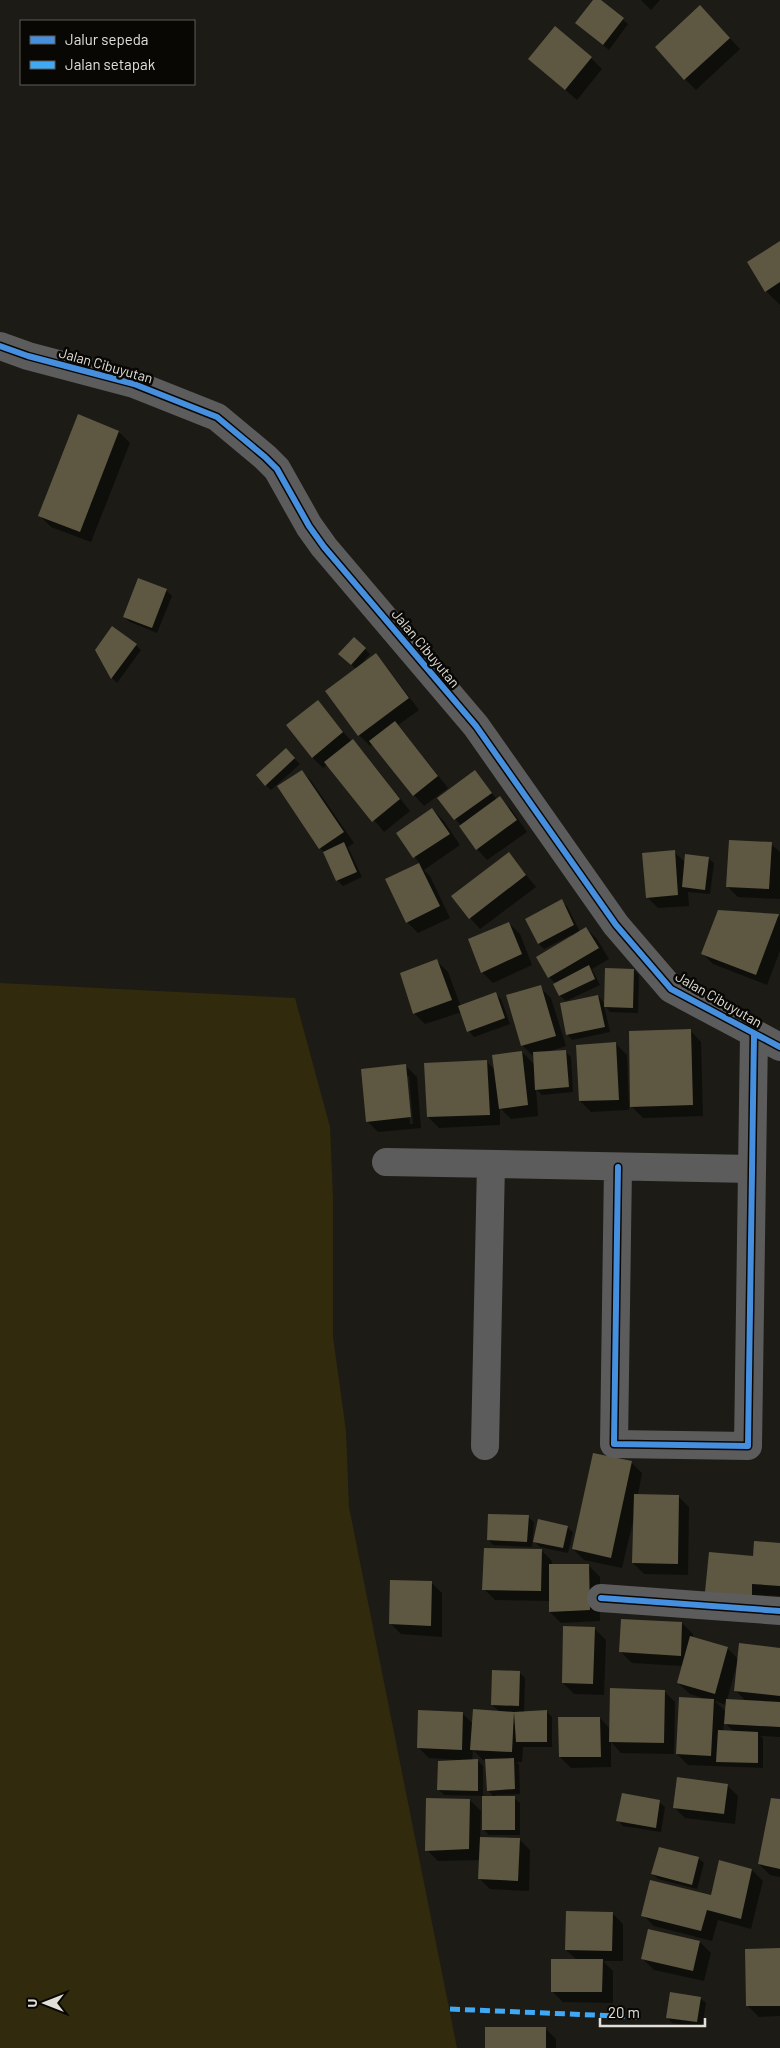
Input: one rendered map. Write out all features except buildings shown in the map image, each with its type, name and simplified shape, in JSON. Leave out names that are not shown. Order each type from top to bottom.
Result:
[{"type":"street","name":"Jalan Cibuyutan","points":[[0,346],[28,356],[134,384],[185,403],[217,417],[265,457],[277,469],[309,526],[324,547],[476,726],[616,925],[671,989],[780,1047]]},
{"type":"street","points":[[618,1166],[614,1444],[748,1446],[754,1034]]},
{"type":"street","points":[[386,1162],[752,1169]]},
{"type":"street","points":[[485,1446],[491,1164]]},
{"type":"street","points":[[601,1598],[780,1611]]},
{"type":"shaded area","points":[[0,983],[295,998],[330,1127],[333,1197],[333,1337],[346,1431],[349,1507],[457,2048],[0,2048]]},
{"type":"marked path","points":[[450,2009],[640,2017]]},
{"type":"cycle path","points":[[0,346],[28,356],[134,384],[217,417],[265,457],[277,469],[309,526],[324,547],[476,726],[616,925],[671,989],[780,1047]]},
{"type":"cycle path","points":[[618,1167],[614,1444],[748,1446],[754,1034]]},
{"type":"cycle path","points":[[601,1598],[780,1611]]}]
